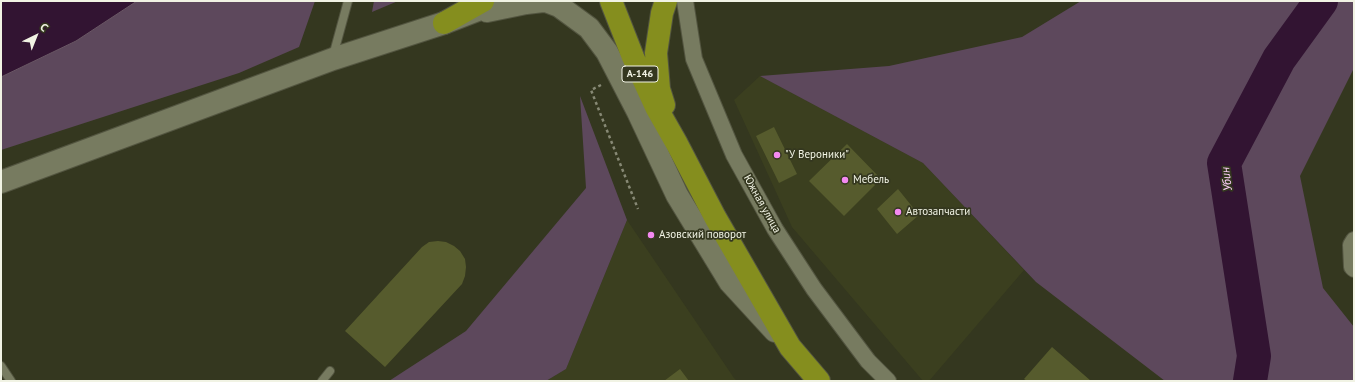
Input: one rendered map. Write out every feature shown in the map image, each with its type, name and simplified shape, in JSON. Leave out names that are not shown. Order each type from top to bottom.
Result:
[{"type":"highway","name":"А-146","points":[[611,1],[638,69],[656,107],[715,217],[790,347],[819,381]]},
{"type":"highway","points":[[666,1],[662,13],[656,53],[659,89],[677,144]]},
{"type":"highway","points":[[444,23],[476,8]]},
{"type":"street","points":[[476,8],[501,1]]},
{"type":"street","points":[[476,8],[544,1],[559,6],[589,28],[607,52],[638,112],[677,195],[730,282],[790,347]]},
{"type":"street","name":"Южная улица","points":[[685,1],[694,59],[734,155],[775,229],[814,289],[868,361],[888,381]]},
{"type":"street","points":[[1,182],[332,59],[444,23]]},
{"type":"street","points":[[1354,240],[1351,245],[1352,267],[1354,269]]},
{"type":"lane","points":[[332,59],[348,1]]},
{"type":"lane","points":[[1,366],[10,381]]},
{"type":"lane","points":[[322,381],[330,371]]},
{"type":"shaded area","points":[[1,1],[137,1],[76,41],[1,77]]},
{"type":"shaded area","points":[[137,1],[315,1],[299,47],[239,73],[1,150],[1,77],[76,41]]},
{"type":"shaded area","points":[[374,1],[398,1],[372,12]]},
{"type":"shaded area","points":[[1081,1],[1354,1],[1354,68],[1300,176],[1323,288],[1354,327],[1354,381],[1165,381],[1036,282],[923,163],[760,76],[889,66],[1022,37]]},
{"type":"shaded area","points":[[760,76],[923,163],[1024,270],[929,381],[923,381],[792,227],[734,100]]},
{"type":"shaded area","points":[[580,96],[627,220],[566,369],[546,381],[389,381],[466,331],[586,188]]},
{"type":"shaded area","points":[[627,220],[737,381],[546,381],[566,369]]},
{"type":"building","name":"\"У Вероники\"","points":[[774,127],[797,174],[779,183],[756,136]]},
{"type":"building","name":"Мебель","points":[[847,144],[881,179],[844,216],[809,181]]},
{"type":"building","name":"Автозапчасти","points":[[898,189],[919,215],[897,234],[877,209]]},
{"type":"building","points":[[429,242],[446,242],[454,246],[460,251],[465,259],[465,276],[462,284],[385,367],[345,331],[422,247]]},
{"type":"building","points":[[1052,347],[1091,381],[1027,381],[1024,379]]},
{"type":"building","points":[[680,369],[689,381],[664,381]]},
{"type":"waterway","name":"Убин","points":[[1250,381],[1254,356],[1224,163],[1279,59],[1321,1]]},
{"type":"place","name":"\"У Вероники\"","points":[[777,155]]},
{"type":"place","name":"Мебель","points":[[845,180]]},
{"type":"place","name":"Автозапчасти","points":[[898,212]]},
{"type":"place","name":"Азовский поворот","points":[[651,235]]}]
